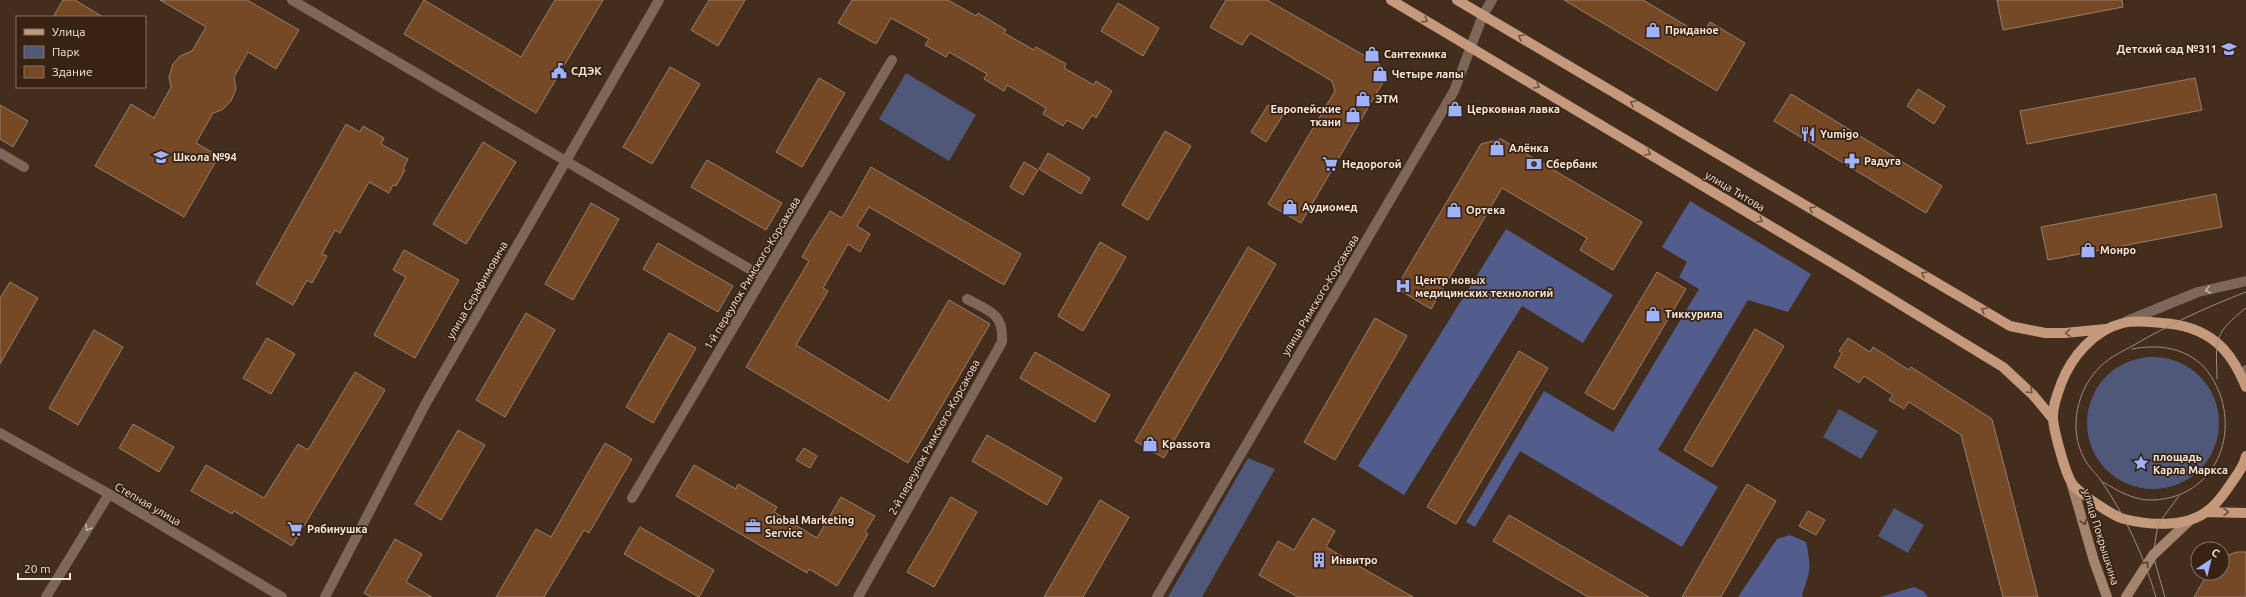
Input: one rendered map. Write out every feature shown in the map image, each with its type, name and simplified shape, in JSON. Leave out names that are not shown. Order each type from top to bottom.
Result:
[{"type":"main road","name":"улица Титова","points":[[1391,0],[2003,367],[2033,395],[2053,419]]},
{"type":"main road","name":"улица Титова","points":[[1457,0],[2010,326],[2045,333],[2065,333],[2106,329]]},
{"type":"main road","points":[[2245,378],[2233,360],[2216,342],[2196,330],[2171,323],[2124,322],[2106,329],[2090,340],[2078,354],[2065,373],[2057,396],[2053,419],[2060,451],[2072,485],[2096,503],[2123,519],[2158,524],[2189,521],[2206,512],[2226,492],[2246,456]]},
{"type":"main road","name":"улица Покрышкина","points":[[2072,485],[2094,561],[2107,597]]},
{"type":"main road","points":[[2206,512],[2246,514]]},
{"type":"main road","name":"улица Покрышкина","points":[[2126,597],[2153,555],[2189,521]]},
{"type":"street","points":[[292,0],[763,277]]},
{"type":"street","name":"улица Серафимовича","points":[[325,597],[426,403],[564,161],[659,0]]},
{"type":"street","name":"улица Римского-Корсакова","points":[[1157,597],[1454,91],[1483,15],[1492,0]]},
{"type":"street","name":"1-й переулок Римского-Корсакова","points":[[632,498],[892,60]]},
{"type":"street","points":[[0,153],[24,167]]},
{"type":"street","points":[[2124,322],[2198,292],[2246,282]]},
{"type":"street","name":"2-й переулок Римского-Корсакова","points":[[858,597],[1002,342],[1000,321],[994,314],[967,299]]},
{"type":"street","name":"Степная улица","points":[[0,434],[109,494],[282,597]]},
{"type":"street","points":[[46,597],[109,494]]},
{"type":"green space","points":[[906,73],[976,115],[949,161],[879,119]]},
{"type":"green space","points":[[2153,357],[2178,362],[2195,372],[2204,381],[2214,398],[2219,423],[2214,448],[2204,465],[2195,474],[2178,484],[2153,489],[2128,484],[2111,474],[2102,465],[2092,448],[2087,423],[2092,398],[2102,381],[2111,372],[2128,362]]},
{"type":"green space","points":[[1839,409],[1878,431],[1861,459],[1823,437]]},
{"type":"green space","points":[[1248,458],[1275,469],[1202,597],[1168,597]]},
{"type":"green space","points":[[1894,508],[1924,525],[1908,553],[1878,536]]},
{"type":"shaded area","points":[[1690,201],[1811,274],[1788,312],[1748,300],[1658,450],[1718,487],[1682,547],[1520,451],[1475,527],[1466,522],[1544,391],[1613,432],[1699,289],[1679,277],[1687,262],[1662,247]]},
{"type":"shaded area","points":[[1506,229],[1613,295],[1583,343],[1522,306],[1404,495],[1358,466]]},
{"type":"shaded area","points":[[1790,535],[1806,542],[1809,557],[1809,574],[1802,594],[1803,597],[1738,597],[1777,539]]},
{"type":"shaded area","points":[[1914,587],[1923,591],[1928,597],[1880,597]]},
{"type":"building","points":[[63,0],[75,0],[101,16],[54,16]]},
{"type":"building","points":[[160,0],[247,0],[299,30],[276,69],[248,52],[234,77],[236,89],[231,101],[222,110],[213,113],[196,143],[219,156],[184,217],[95,166],[131,104],[154,118],[171,87],[169,77],[173,64],[180,56],[192,51],[206,27]]},
{"type":"building","points":[[424,0],[521,57],[555,0],[603,0],[536,113],[404,34]]},
{"type":"building","points":[[709,0],[745,0],[718,46],[691,30]]},
{"type":"building","points":[[852,0],[948,0],[976,16],[978,13],[1006,30],[1004,33],[1034,50],[1036,47],[1066,64],[1064,68],[1094,85],[1096,81],[1112,91],[1096,118],[1092,115],[1083,129],[1067,120],[1063,126],[1043,114],[1046,108],[1007,85],[1004,91],[984,79],[987,74],[949,52],[946,57],[925,45],[929,39],[891,18],[876,44],[838,23]]},
{"type":"building","points":[[1226,0],[1267,0],[1379,64],[1383,82],[1301,223],[1268,204],[1335,91],[1332,81],[1250,33],[1242,45],[1210,27]]},
{"type":"building","points":[[1564,0],[1643,0],[1702,35],[1710,22],[1745,43],[1717,91]]},
{"type":"building","points":[[1997,0],[2122,0],[2123,7],[2003,30]]},
{"type":"building","points":[[1118,3],[1159,28],[1143,56],[1101,31]]},
{"type":"building","points":[[670,67],[700,84],[652,164],[623,147]]},
{"type":"building","points":[[819,78],[845,93],[802,167],[776,152]]},
{"type":"building","points":[[2195,78],[2202,110],[2027,144],[2020,111]]},
{"type":"building","points":[[1918,89],[1945,106],[1934,124],[1907,106]]},
{"type":"building","points":[[1791,94],[1942,186],[1926,213],[1774,121]]},
{"type":"building","points":[[0,105],[28,121],[13,147],[0,139]]},
{"type":"building","points":[[1268,105],[1283,115],[1266,142],[1251,132]]},
{"type":"building","points":[[346,124],[360,132],[363,126],[384,138],[381,144],[408,159],[403,169],[405,170],[396,186],[393,185],[389,193],[369,182],[340,233],[335,230],[322,254],[327,256],[312,283],[307,280],[293,305],[256,284]]},
{"type":"building","points":[[1165,131],[1191,146],[1148,220],[1122,205]]},
{"type":"building","points":[[1501,139],[1642,222],[1613,270],[1580,250],[1587,238],[1502,188],[1431,309],[1396,288],[1481,144]]},
{"type":"building","points":[[483,142],[516,162],[466,244],[433,224]]},
{"type":"building","points":[[1048,153],[1090,178],[1081,194],[1039,169]]},
{"type":"building","points":[[707,160],[782,203],[766,230],[691,187]]},
{"type":"building","points":[[1024,162],[1038,170],[1023,195],[1010,187]]},
{"type":"building","points":[[871,167],[1021,254],[1004,285],[869,207],[857,226],[870,234],[860,252],[848,244],[823,288],[828,291],[796,345],[889,401],[949,300],[990,324],[908,463],[746,367],[809,261],[802,257],[811,241],[830,211],[842,218]]},
{"type":"building","points":[[2216,194],[2222,227],[2048,260],[2041,227]]},
{"type":"building","points":[[591,203],[619,219],[573,300],[545,284]]},
{"type":"building","points":[[1100,242],[1126,257],[1083,331],[1058,316]]},
{"type":"building","points":[[658,243],[733,286],[718,312],[643,269]]},
{"type":"building","points":[[1248,247],[1276,264],[1164,458],[1135,441]]},
{"type":"building","points":[[404,250],[459,280],[415,358],[374,335],[406,277],[393,270]]},
{"type":"building","points":[[1657,272],[1686,289],[1614,410],[1585,393]]},
{"type":"building","points":[[10,282],[38,298],[0,364],[0,298]]},
{"type":"building","points":[[526,313],[555,330],[505,417],[476,400]]},
{"type":"building","points":[[1375,318],[1407,336],[1335,460],[1304,442]]},
{"type":"building","points":[[1755,329],[1784,346],[1712,467],[1684,450]]},
{"type":"building","points":[[94,330],[123,347],[78,425],[49,408]]},
{"type":"building","points":[[669,333],[696,348],[653,423],[626,407]]},
{"type":"building","points":[[267,338],[295,354],[271,394],[243,378]]},
{"type":"building","points":[[1848,338],[1870,352],[1873,347],[1909,370],[1911,367],[1992,419],[2038,597],[2003,597],[1961,435],[1909,402],[1904,409],[1889,400],[1893,395],[1864,376],[1859,383],[1834,367],[1842,353],[1839,351]]},
{"type":"building","points":[[1519,351],[1548,368],[1456,524],[1427,507]]},
{"type":"building","points":[[1035,352],[1110,395],[1095,422],[1020,378]]},
{"type":"building","points":[[355,372],[385,390],[292,546],[234,511],[232,514],[191,491],[206,465],[264,498],[298,444],[308,450]]},
{"type":"building","points":[[133,424],[174,447],[159,472],[119,448]]},
{"type":"building","points":[[458,430],[485,445],[441,520],[415,504]]},
{"type":"building","points":[[987,435],[1062,478],[1047,505],[972,461]]},
{"type":"building","points":[[605,443],[632,459],[589,533],[584,530],[544,597],[496,597],[536,529],[551,537]]},
{"type":"building","points":[[804,448],[817,456],[810,468],[796,460]]},
{"type":"building","points":[[694,465],[736,489],[738,484],[777,507],[774,512],[817,538],[841,497],[875,516],[865,532],[868,534],[837,586],[809,569],[807,573],[676,496]]},
{"type":"building","points":[[1747,484],[1776,501],[1721,597],[1682,597]]},
{"type":"building","points":[[951,497],[977,512],[934,587],[907,572]]},
{"type":"building","points":[[1100,500],[1129,517],[1083,597],[1044,597]]},
{"type":"building","points":[[1808,511],[1825,520],[1816,535],[1799,526]]},
{"type":"building","points":[[1509,515],[1649,597],[1588,597],[1493,541]]},
{"type":"building","name":"Инвитро","points":[[1313,518],[1335,531],[1326,547],[1413,597],[1298,597],[1259,575],[1278,541],[1294,550]]},
{"type":"building","points":[[640,527],[714,570],[699,597],[624,554]]},
{"type":"building","points":[[395,539],[422,554],[406,582],[432,597],[371,597],[364,593]]},
{"type":"building","points":[[2237,552],[2246,552],[2246,597],[2194,597],[2203,581],[2230,581],[2230,554]]},
{"type":"tram line","points":[[2156,597],[2134,538],[2111,495],[2090,467],[2079,447],[2076,422],[2081,397],[2093,375],[2112,357],[2175,323],[2246,292]]},
{"type":"tram line","points":[[2217,379],[2216,355],[2219,338],[2227,324],[2246,308]]},
{"type":"tram line","points":[[2103,482],[2121,492],[2140,499],[2153,500],[2177,495],[2197,485],[2211,470],[2221,451],[2225,430],[2224,408],[2217,387],[2204,367],[2196,360],[2179,351],[2161,347],[2132,349]]},
{"type":"tram line","points":[[2165,597],[2153,555],[2158,524],[2179,496]]},
{"type":"place","name":"Приданое","points":[[1653,30]]},
{"type":"place","name":"Детский сад №311","points":[[2229,49]]},
{"type":"place","name":"Сантехника","points":[[1372,54]]},
{"type":"place","name":"СДЭК","points":[[559,71]]},
{"type":"place","name":"Четыре лапы","points":[[1380,74]]},
{"type":"place","name":"ЭТМ","points":[[1363,99]]},
{"type":"place","name":"Церковная лавка","points":[[1455,109]]},
{"type":"place","name":"Европейские ткани","points":[[1353,115]]},
{"type":"place","name":"Yumigo","points":[[1808,134]]},
{"type":"place","name":"Алёнка","points":[[1497,148]]},
{"type":"place","name":"Школа №94","points":[[161,157]]},
{"type":"place","name":"Радуга","points":[[1852,161]]},
{"type":"place","name":"Недорогой","points":[[1330,164]]},
{"type":"place","name":"Сбербанк","points":[[1534,164]]},
{"type":"place","name":"Аудиомед","points":[[1290,207]]},
{"type":"place","name":"Ортека","points":[[1454,210]]},
{"type":"place","name":"Монро","points":[[2088,250]]},
{"type":"place","name":"Центр новых медицинских технологий","points":[[1403,286]]},
{"type":"place","name":"Тиккурила","points":[[1653,314]]},
{"type":"place","name":"Краssота","points":[[1150,444]]},
{"type":"place","name":"площадь Карла Маркса","points":[[2141,463]]},
{"type":"place","name":"Global Marketing Service","points":[[753,526]]},
{"type":"place","name":"Рябинушка","points":[[295,529]]},
{"type":"place","name":"Инвитро","points":[[1319,560]]}]
